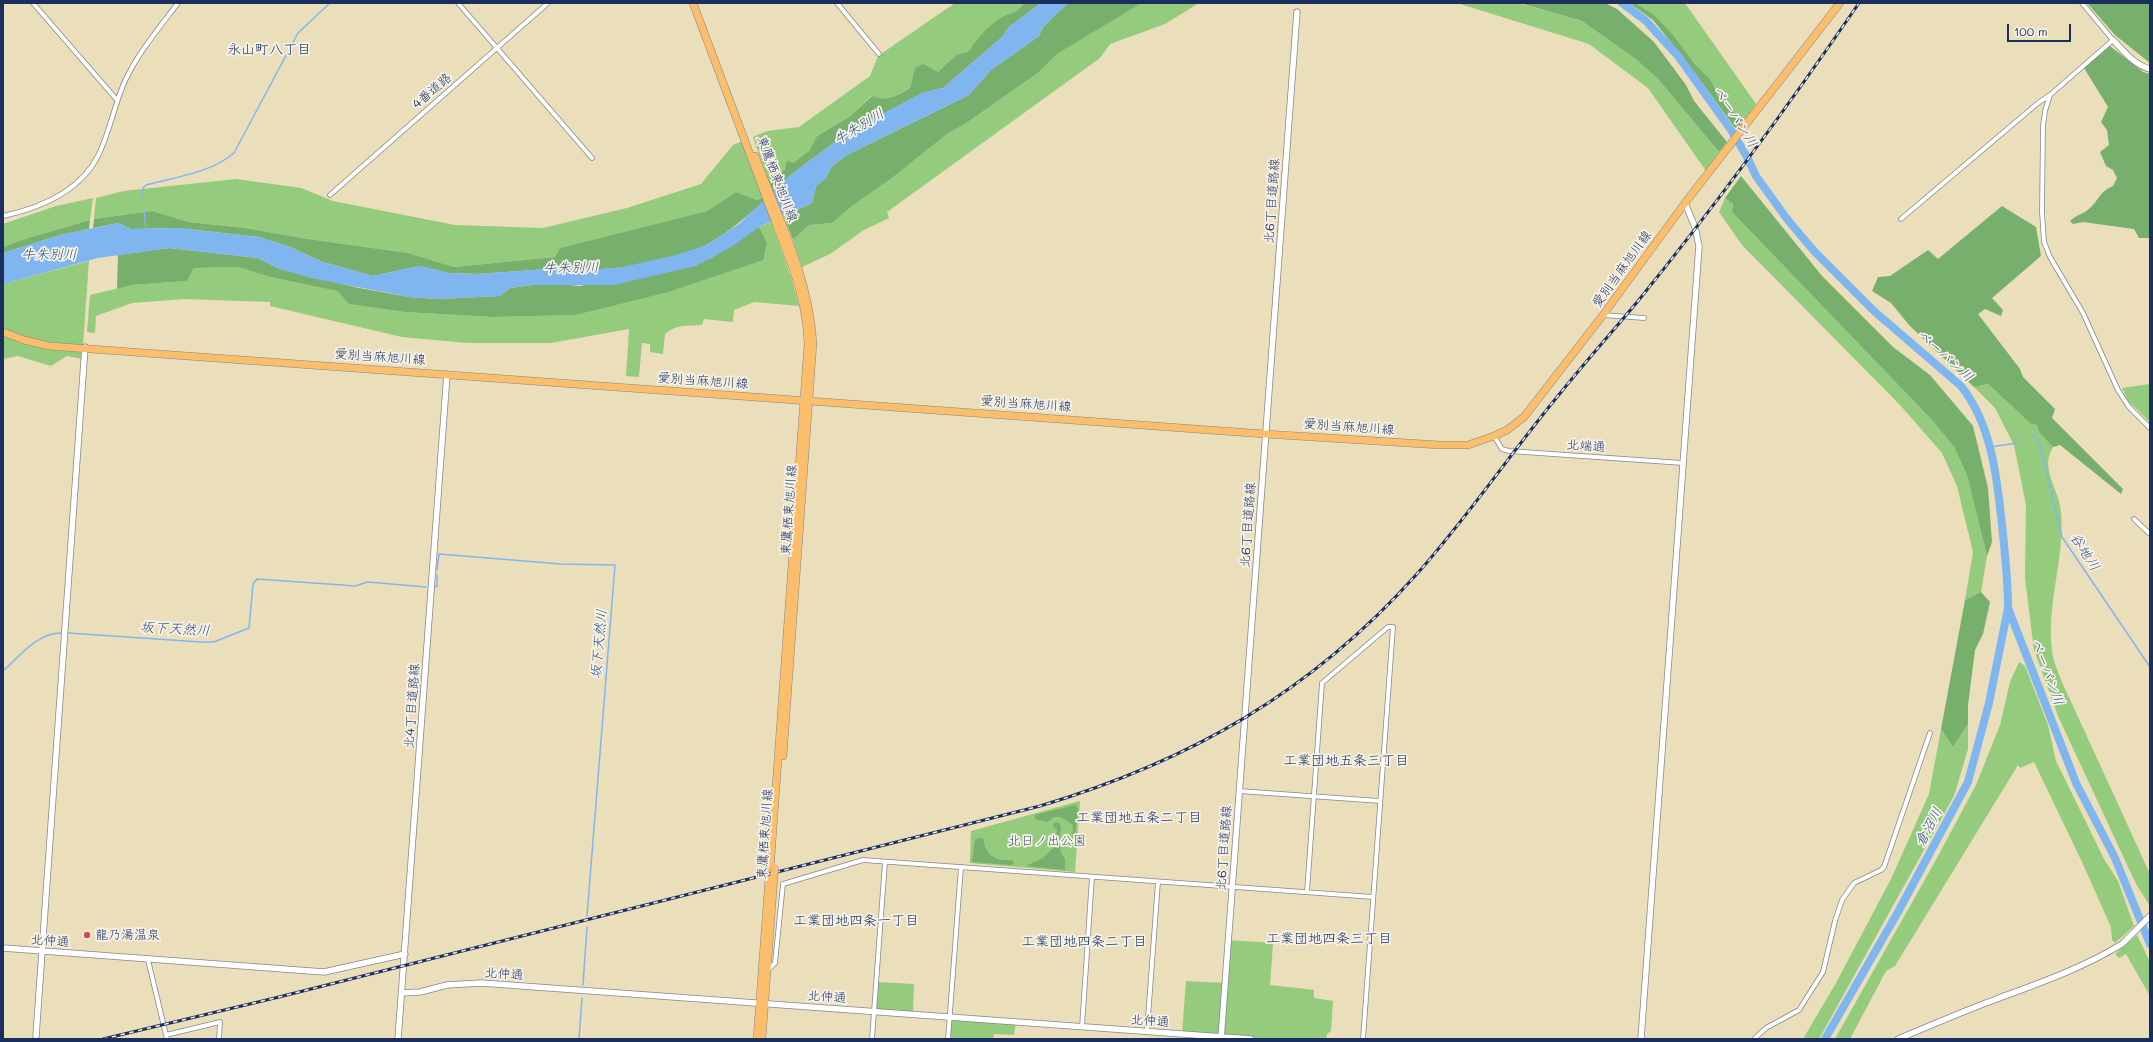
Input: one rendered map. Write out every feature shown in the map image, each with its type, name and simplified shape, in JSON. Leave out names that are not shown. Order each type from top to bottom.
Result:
[{"type":"main road","name":"東鷹栖東旭川線","points":[[693,3],[791,255],[805,311],[807,326],[808,343],[806,400],[762,1004],[762,1039]]},
{"type":"main road","name":"東鷹栖東旭川線","points":[[698,3],[757,168]]},
{"type":"main road","name":"愛別当麻旭川線","points":[[6,333],[49,346],[84,347],[1265,434],[1440,445],[1468,445],[1507,430],[1524,417],[1603,315],[1685,203],[1840,3]]},
{"type":"main road","name":"東鷹栖東旭川線","points":[[757,1039],[768,970],[772,873]]},
{"type":"street","points":[[33,3],[117,100]]},
{"type":"street","points":[[3,216],[47,202],[76,183],[98,155],[117,100],[126,80],[148,42],[178,3]]},
{"type":"street","points":[[458,3],[592,158]]},
{"type":"street","name":"4番道路","points":[[330,195],[548,3]]},
{"type":"street","points":[[837,3],[879,54]]},
{"type":"street","points":[[2082,3],[2132,60],[2150,69]]},
{"type":"street","name":"北6丁目道路線","points":[[1221,1038],[1297,12]]},
{"type":"street","points":[[1901,219],[2038,103],[2050,95],[2113,40]]},
{"type":"street","points":[[2050,95],[2045,110],[2043,126],[2042,212],[2044,242],[2050,257],[2083,313],[2118,390],[2130,407],[2150,428]]},
{"type":"street","points":[[1641,1039],[1699,246],[1695,227],[1685,203]]},
{"type":"street","points":[[1603,315],[1644,318]]},
{"type":"street","points":[[36,1036],[84,347]]},
{"type":"street","name":"北4丁目道路線","points":[[398,1039],[447,374]]},
{"type":"street","name":"北端通","points":[[1494,436],[1502,449],[1508,450],[1684,463]]},
{"type":"street","points":[[2134,519],[2150,534]]},
{"type":"street","points":[[1307,892],[1322,683],[1388,627],[1393,627],[1363,1039]]},
{"type":"street","points":[[1754,1039],[1770,1026],[1799,1010],[1823,972],[1842,900],[1854,883],[1881,870],[1884,867],[1930,733]]},
{"type":"street","points":[[1239,791],[1380,801]]},
{"type":"street","points":[[768,970],[775,963],[783,884],[863,860],[1373,897]]},
{"type":"street","points":[[872,1039],[885,862]]},
{"type":"street","points":[[948,1039],[961,867]]},
{"type":"street","points":[[1082,1027],[1092,877]]},
{"type":"street","points":[[1147,1032],[1158,882]]},
{"type":"street","points":[[1898,1039],[1993,1000],[2058,977],[2095,961],[2123,943],[2150,916]]},
{"type":"street","name":"北仲通","points":[[3,948],[324,972],[405,954]]},
{"type":"street","points":[[148,960],[167,1037],[220,1022],[219,1039]]},
{"type":"street","name":"北仲通","points":[[402,993],[420,992],[447,985],[481,983],[1251,1039]]},
{"type":"green space","points":[[955,3],[1024,3],[1018,10],[1000,18],[991,25],[975,42],[969,51],[956,55],[938,72],[915,68],[910,88],[892,97],[876,98],[871,96],[849,117],[817,136],[809,151],[785,169],[770,185],[753,137],[767,131],[799,127],[870,76],[878,56]]},
{"type":"green space","points":[[1024,3],[1041,3],[1009,27],[1002,37],[943,88],[922,93],[835,142],[792,174],[773,192],[770,185],[785,169],[787,161],[793,163],[809,151],[817,136],[849,117],[872,96],[877,98],[892,97],[910,88],[915,68],[923,64],[938,72],[956,55],[969,51],[975,42],[991,25],[1000,18],[1018,10]]},
{"type":"green space","points":[[1068,3],[1142,3],[1057,54],[1039,72],[965,124],[947,134],[892,178],[852,206],[832,223],[809,225],[793,240],[784,216],[812,203],[816,186],[825,179],[832,166],[847,155],[969,95],[991,70],[1039,36],[1043,27]]},
{"type":"green space","points":[[1142,3],[1199,3],[1165,24],[1110,44],[1100,58],[887,212],[889,218],[864,230],[830,254],[802,267],[793,240],[809,225],[832,223],[852,206],[892,178],[947,134],[965,124],[1039,72],[1057,54]]},
{"type":"green space","points":[[1457,3],[1517,3],[1582,21],[1637,60],[1659,80],[1719,152],[1706,171],[1648,88],[1589,44]]},
{"type":"green space","points":[[1519,3],[1605,3],[1617,9],[1654,42],[1686,85],[1694,101],[1727,142],[1719,152],[1659,80],[1637,60],[1582,21]]},
{"type":"green space","points":[[1629,3],[1635,3],[1654,15],[1674,36],[1694,63],[1711,80],[1718,97],[1731,107],[1741,125],[1735,128],[1689,65],[1653,20]]},
{"type":"green space","points":[[1635,3],[1684,3],[1687,6],[1756,104],[1741,125],[1731,107],[1718,97],[1711,80],[1694,63],[1674,36]]},
{"type":"green space","points":[[2087,3],[2150,3],[2150,63],[2115,35]]},
{"type":"green space","points":[[2110,46],[2143,72],[2150,74],[2150,238],[2139,238],[2134,229],[2083,222],[2073,224],[2070,221],[2090,208],[2102,193],[2113,186],[2117,178],[2113,170],[2106,166],[2100,152],[2109,145],[2107,130],[2101,122],[2108,107],[2084,68]]},
{"type":"green space","points":[[745,140],[765,197],[757,200],[736,192],[707,211],[560,248],[555,257],[454,267],[408,253],[308,239],[245,228],[189,222],[152,211],[94,219],[96,198],[124,191],[236,179],[301,188],[333,201],[455,225],[543,228],[627,208],[701,184],[733,145]]},
{"type":"green space","points":[[1741,176],[1822,276],[1893,347],[1930,375],[1973,426],[1988,488],[1992,542],[1987,556],[1967,475],[1954,447],[1932,420],[1732,212],[1733,204],[1725,198]]},
{"type":"green space","points":[[736,192],[757,200],[765,197],[766,199],[731,229],[708,244],[663,260],[606,269],[577,267],[477,274],[449,273],[419,266],[373,276],[323,262],[290,247],[259,237],[178,228],[131,229],[118,223],[93,228],[94,219],[152,211],[189,222],[245,228],[308,239],[408,253],[454,267],[555,257],[560,248],[707,211]]},
{"type":"green space","points":[[93,198],[90,220],[3,247],[3,224],[56,206]]},
{"type":"green space","points":[[1725,198],[1733,204],[1732,212],[1932,420],[1954,447],[1967,475],[1987,556],[1981,592],[1965,600],[1973,552],[1957,486],[1942,453],[1900,405],[1742,245],[1719,212]]},
{"type":"green space","points":[[2002,206],[2036,227],[2041,256],[1992,298],[2003,310],[2001,316],[1985,309],[1978,314],[2020,369],[2023,377],[2055,409],[2052,418],[2123,489],[2121,494],[2060,445],[2053,447],[2039,432],[2037,425],[2031,424],[1988,384],[1974,387],[1909,325],[1891,303],[1872,291],[1878,277],[1890,276],[1928,250],[1938,259]]},
{"type":"green space","points":[[90,220],[89,229],[60,235],[3,253],[3,247]]},
{"type":"green space","points":[[771,222],[791,277],[799,306],[754,302],[734,310],[733,322],[704,319],[702,325],[682,326],[673,329],[665,334],[663,354],[650,352],[650,344],[642,343],[639,377],[626,376],[629,329],[551,343],[467,343],[402,337],[270,306],[270,302],[184,299],[132,303],[96,316],[95,333],[87,332],[90,295],[132,285],[187,281],[194,268],[238,267],[270,277],[337,291],[349,304],[404,312],[493,317],[575,315],[767,242],[759,227]]},
{"type":"green space","points":[[759,227],[767,242],[763,260],[668,292],[575,315],[493,317],[404,312],[349,304],[337,291],[270,277],[238,267],[194,268],[187,281],[132,285],[117,289],[118,255],[169,248],[258,258],[280,269],[359,288],[409,297],[437,299],[500,296],[510,288],[532,285],[560,284],[580,286],[711,258]]},
{"type":"green space","points":[[89,261],[82,359],[67,356],[51,366],[18,356],[3,359],[3,284]]},
{"type":"green space","points":[[1988,384],[2031,424],[2037,425],[2039,432],[2053,447],[2049,455],[2048,464],[2051,480],[2060,504],[2062,530],[2051,616],[2053,654],[2062,682],[2150,874],[2150,906],[2136,884],[2058,716],[2034,650],[2025,578],[2026,505],[2014,445],[1995,408],[1974,387]]},
{"type":"green space","points":[[2150,384],[2150,422],[2128,401],[2122,388]]},
{"type":"green space","points":[[1981,592],[1990,602],[1983,634],[1975,650],[1968,705],[1968,724],[1953,747],[1941,729],[1965,600]]},
{"type":"green space","points":[[2019,662],[2025,666],[2048,725],[2056,761],[2104,859],[2118,881],[2134,926],[2115,943],[2112,940],[2111,927],[2082,862],[2034,762],[2020,768],[2018,765],[1895,966],[1886,971],[1850,1039],[1835,1039],[1937,858],[1976,785],[2000,725],[2010,682]]},
{"type":"green space","points":[[1968,724],[1968,749],[1954,796],[1819,1039],[1803,1039],[1836,983],[1891,879],[1929,794],[1941,729],[1953,747]]},
{"type":"green space","name":"北日ノ出公園","points":[[1080,801],[1075,872],[970,863],[971,831]]},
{"type":"green space","points":[[1075,805],[1078,808],[1074,845],[1072,843],[1073,825],[1061,817],[1054,817],[1047,822],[1035,819],[1035,815]]},
{"type":"green space","points":[[1056,822],[1060,824],[1061,828],[1059,840],[1061,853],[1065,859],[1065,870],[1026,866],[1043,858],[1053,848],[1056,848],[1057,829],[1054,828],[1053,823]]},
{"type":"green space","points":[[983,838],[986,849],[992,856],[1001,860],[1012,860],[1014,863],[1012,865],[972,862],[975,839]]},
{"type":"green space","points":[[2137,935],[2150,962],[2150,996],[2126,954],[2119,958],[2115,954]]},
{"type":"green space","points":[[1228,940],[1273,943],[1270,985],[1314,990],[1314,998],[1333,1001],[1331,1031],[1327,1034],[1326,1039],[1251,1039],[1182,1034],[1186,981],[1225,983]]},
{"type":"green space","points":[[877,982],[914,984],[913,1014],[874,1012]]},
{"type":"green space","points":[[950,1017],[1016,1022],[1014,1035],[994,1034],[993,1039],[948,1039]]},
{"type":"water","name":"牛朱別川","points":[[1041,3],[1068,3],[1043,27],[1039,36],[991,70],[969,95],[847,155],[832,166],[825,179],[816,186],[812,203],[759,227],[736,244],[696,266],[614,285],[532,285],[510,288],[500,296],[437,299],[409,297],[311,278],[280,269],[258,258],[169,248],[98,258],[3,284],[3,253],[60,235],[118,223],[131,229],[178,228],[259,237],[290,247],[323,262],[373,276],[419,266],[449,273],[477,274],[577,267],[587,270],[623,267],[676,255],[707,245],[739,224],[792,174],[835,142],[865,126],[868,121],[922,93],[943,88],[1002,37],[1009,27]]},
{"type":"waterway","points":[[143,197],[143,188],[146,185],[204,170],[225,160],[234,153],[298,33],[330,3]]},
{"type":"waterway","name":"ペーパン川","points":[[1622,3],[1646,21],[1678,56],[1731,130],[1756,176],[1787,219],[1814,251],[1874,311],[1961,386],[1971,401],[1980,418],[1986,435],[1995,471],[2005,556],[2008,608],[2076,783],[2115,858],[2150,944]]},
{"type":"waterway","points":[[144,211],[146,229]]},
{"type":"waterway","name":"谷地川","points":[[2032,435],[2037,438],[2040,445],[2062,537],[2150,667]]},
{"type":"waterway","name":"谷地川","points":[[1989,447],[2018,443]]},
{"type":"waterway","name":"坂下天然川","points":[[437,570],[439,554],[561,564],[615,565],[587,916]]},
{"type":"waterway","name":"坂下天然川","points":[[435,587],[437,586],[437,575]]},
{"type":"waterway","name":"坂下天然川","points":[[68,633],[214,642],[249,628],[253,584],[257,579],[355,586],[368,582],[426,587]]},
{"type":"waterway","name":"倉沼川","points":[[1825,1039],[1898,912],[1968,782],[1989,703],[2008,608]]},
{"type":"waterway","name":"坂下天然川","points":[[3,671],[29,646],[44,637],[61,633]]},
{"type":"waterway","name":"坂下天然川","points":[[583,985],[587,927]]},
{"type":"waterway","name":"坂下天然川","points":[[579,1039],[582,998]]},
{"type":"railway","points":[[103,1039],[279,997],[1040,806],[1095,788],[1147,768],[1197,744],[1244,718],[1290,688],[1334,655],[1376,617],[1435,553],[1544,414],[1638,301],[1696,228],[1779,117],[1859,3]]},
{"type":"place","name":"龍乃湯温泉","points":[[87,935]]},
{"type":"district","name":"永山町八丁目","points":[[269,50]]},
{"type":"district","name":"工業団地五条三丁目","points":[[1346,761]]},
{"type":"district","name":"工業団地五条二丁目","points":[[1139,818]]},
{"type":"district","name":"工業団地四条一丁目","points":[[856,921]]},
{"type":"district","name":"工業団地四条三丁目","points":[[1329,939]]},
{"type":"district","name":"工業団地四条二丁目","points":[[1084,942]]}]
